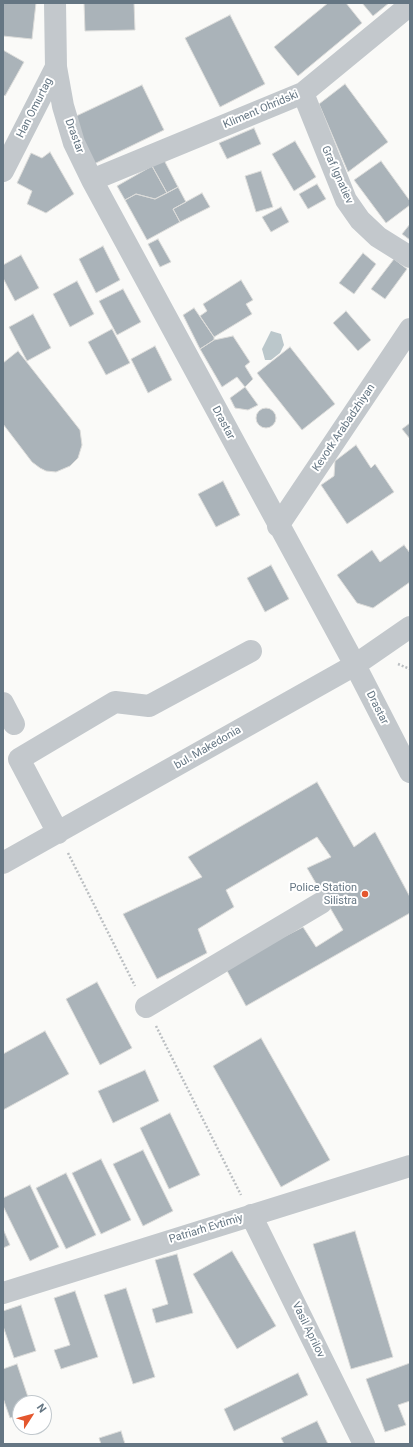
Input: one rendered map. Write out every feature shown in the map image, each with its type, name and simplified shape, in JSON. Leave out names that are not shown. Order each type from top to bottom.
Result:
[{"type":"street","name":"Drastar","points":[[55,3],[56,67],[63,106],[74,143],[92,180],[278,526],[355,665],[410,772]]},
{"type":"street","name":"Kliment Ohridski","points":[[92,180],[303,93],[410,5]]},
{"type":"street","name":"Han Omurtag","points":[[3,171],[56,67]]},
{"type":"street","name":"Graf Ignatiev","points":[[303,93],[346,200],[360,220],[378,237],[410,257]]},
{"type":"street","name":"Kevork Arabadzhiyan","points":[[278,526],[410,329]]},
{"type":"street","name":"bul. Makedonia","points":[[3,863],[355,665],[410,627]]},
{"type":"street","points":[[58,833],[19,758],[115,702],[149,706],[251,651]]},
{"type":"street","points":[[3,703],[14,724]]},
{"type":"street","points":[[146,1007],[321,902]]},
{"type":"street","name":"Patriarh Evtimiy","points":[[3,1293],[410,1166]]},
{"type":"street","name":"Vasil Aprilov","points":[[251,1215],[364,1444]]},
{"type":"shaded area","points":[[271,331],[281,334],[284,345],[280,353],[271,360],[265,360],[262,349]]},
{"type":"building","points":[[3,3],[36,3],[32,39],[3,36]]},
{"type":"building","points":[[84,3],[134,3],[135,30],[85,31]]},
{"type":"building","points":[[328,3],[346,3],[362,23],[298,76],[274,47]]},
{"type":"building","points":[[362,3],[389,3],[373,16]]},
{"type":"building","points":[[230,15],[265,84],[220,107],[185,38]]},
{"type":"building","points":[[3,50],[24,62],[5,96],[3,94]]},
{"type":"building","points":[[345,84],[388,142],[348,172],[319,104]]},
{"type":"building","points":[[142,85],[164,130],[94,164],[72,118]]},
{"type":"building","points":[[254,128],[261,144],[227,159],[219,143]]},
{"type":"building","points":[[295,141],[316,177],[294,191],[272,154]]},
{"type":"building","points":[[50,152],[74,194],[46,213],[27,204],[32,191],[17,183],[31,153],[42,158]]},
{"type":"building","points":[[164,160],[178,187],[167,193],[152,166]]},
{"type":"building","points":[[381,161],[410,201],[410,205],[386,223],[354,180]]},
{"type":"building","points":[[152,166],[167,193],[155,199],[136,194],[125,200],[117,186]]},
{"type":"building","points":[[261,171],[273,207],[256,212],[245,176]]},
{"type":"building","points":[[317,184],[326,199],[308,209],[299,194]]},
{"type":"building","points":[[178,187],[186,202],[173,209],[180,222],[147,240],[125,200],[136,194],[155,199]]},
{"type":"building","points":[[202,193],[210,207],[180,222],[173,209]]},
{"type":"building","points":[[281,207],[289,222],[271,232],[262,217]]},
{"type":"building","points":[[410,224],[410,240],[402,234]]},
{"type":"building","points":[[158,239],[171,262],[160,267],[148,244]]},
{"type":"building","points":[[103,246],[120,280],[96,293],[79,259]]},
{"type":"building","points":[[363,253],[376,264],[354,294],[339,283]]},
{"type":"building","points":[[21,255],[39,288],[15,301],[3,278],[3,265]]},
{"type":"building","points":[[394,259],[407,269],[385,299],[371,289]]},
{"type":"building","points":[[241,280],[253,300],[246,304],[252,314],[214,337],[200,316],[207,311],[203,304]]},
{"type":"building","points":[[77,281],[94,314],[70,327],[53,294]]},
{"type":"building","points":[[123,289],[141,322],[117,335],[99,301]]},
{"type":"building","points":[[194,308],[214,337],[214,340],[200,349],[183,315]]},
{"type":"building","points":[[346,311],[371,340],[358,351],[333,323]]},
{"type":"building","points":[[33,314],[51,348],[27,361],[9,327]]},
{"type":"building","points":[[112,329],[130,363],[106,375],[88,342]]},
{"type":"building","points":[[233,336],[250,362],[245,366],[253,379],[245,387],[237,377],[222,387],[200,349],[214,340]]},
{"type":"building","points":[[155,346],[172,380],[148,393],[131,359]]},
{"type":"building","points":[[290,347],[335,404],[302,430],[257,373]]},
{"type":"building","points":[[18,351],[80,430],[82,445],[78,458],[70,466],[56,472],[46,471],[32,462],[3,424],[3,363]]},
{"type":"building","points":[[245,387],[258,405],[248,410],[235,408],[230,398]]},
{"type":"building","points":[[266,408],[273,411],[276,418],[273,425],[266,428],[259,425],[256,418],[259,411]]},
{"type":"building","points":[[410,423],[410,439],[402,429]]},
{"type":"building","points":[[356,445],[371,468],[375,464],[394,492],[347,524],[321,485],[334,476],[335,461]]},
{"type":"building","points":[[223,481],[240,515],[216,527],[198,494]]},
{"type":"building","points":[[404,545],[410,553],[410,582],[373,608],[357,603],[337,575],[372,550],[380,562]]},
{"type":"building","points":[[271,565],[289,599],[265,612],[247,578]]},
{"type":"building","name":"Police Station Silistra","points":[[317,782],[354,847],[375,832],[410,897],[410,913],[246,1006],[225,967],[303,927],[316,947],[343,930],[307,868],[331,857],[317,837],[226,890],[234,907],[198,929],[207,953],[157,979],[123,914],[202,877],[188,857]]},
{"type":"building","points":[[97,982],[132,1048],[100,1065],[66,999]]},
{"type":"building","points":[[45,1031],[69,1074],[3,1110],[3,1054]]},
{"type":"building","points":[[261,1038],[330,1160],[281,1187],[213,1066]]},
{"type":"building","points":[[145,1070],[159,1101],[113,1123],[98,1091]]},
{"type":"building","points":[[170,1113],[200,1175],[169,1189],[140,1128]]},
{"type":"building","points":[[143,1150],[173,1211],[143,1226],[113,1164]]},
{"type":"building","points":[[101,1159],[131,1220],[101,1234],[72,1173]]},
{"type":"building","points":[[66,1173],[96,1235],[66,1249],[36,1188]]},
{"type":"building","points":[[30,1185],[59,1247],[30,1261],[3,1206],[3,1198]]},
{"type":"building","points":[[3,1229],[10,1245],[3,1248]]},
{"type":"building","points":[[355,1231],[393,1357],[351,1369],[313,1244]]},
{"type":"building","points":[[232,1251],[276,1326],[237,1349],[193,1274]]},
{"type":"building","points":[[177,1254],[193,1313],[156,1323],[152,1309],[168,1304],[155,1260]]},
{"type":"building","points":[[126,1288],[155,1377],[133,1384],[104,1295]]},
{"type":"building","points":[[75,1291],[98,1357],[61,1369],[54,1350],[70,1345],[54,1298]]},
{"type":"building","points":[[21,1305],[36,1351],[14,1358],[3,1326],[3,1311]]},
{"type":"building","points":[[410,1363],[410,1401],[398,1405],[406,1425],[385,1432],[366,1379]]},
{"type":"building","points":[[17,1364],[27,1395],[12,1395],[12,1417],[10,1418],[3,1398],[3,1369]]},
{"type":"building","points":[[298,1373],[308,1395],[234,1431],[224,1409]]},
{"type":"building","points":[[317,1421],[328,1444],[284,1444],[281,1438]]},
{"type":"building","points":[[121,1431],[125,1444],[101,1444],[99,1438]]},
{"type":"place","name":"Police Station Silistra","points":[[365,894]]}]
